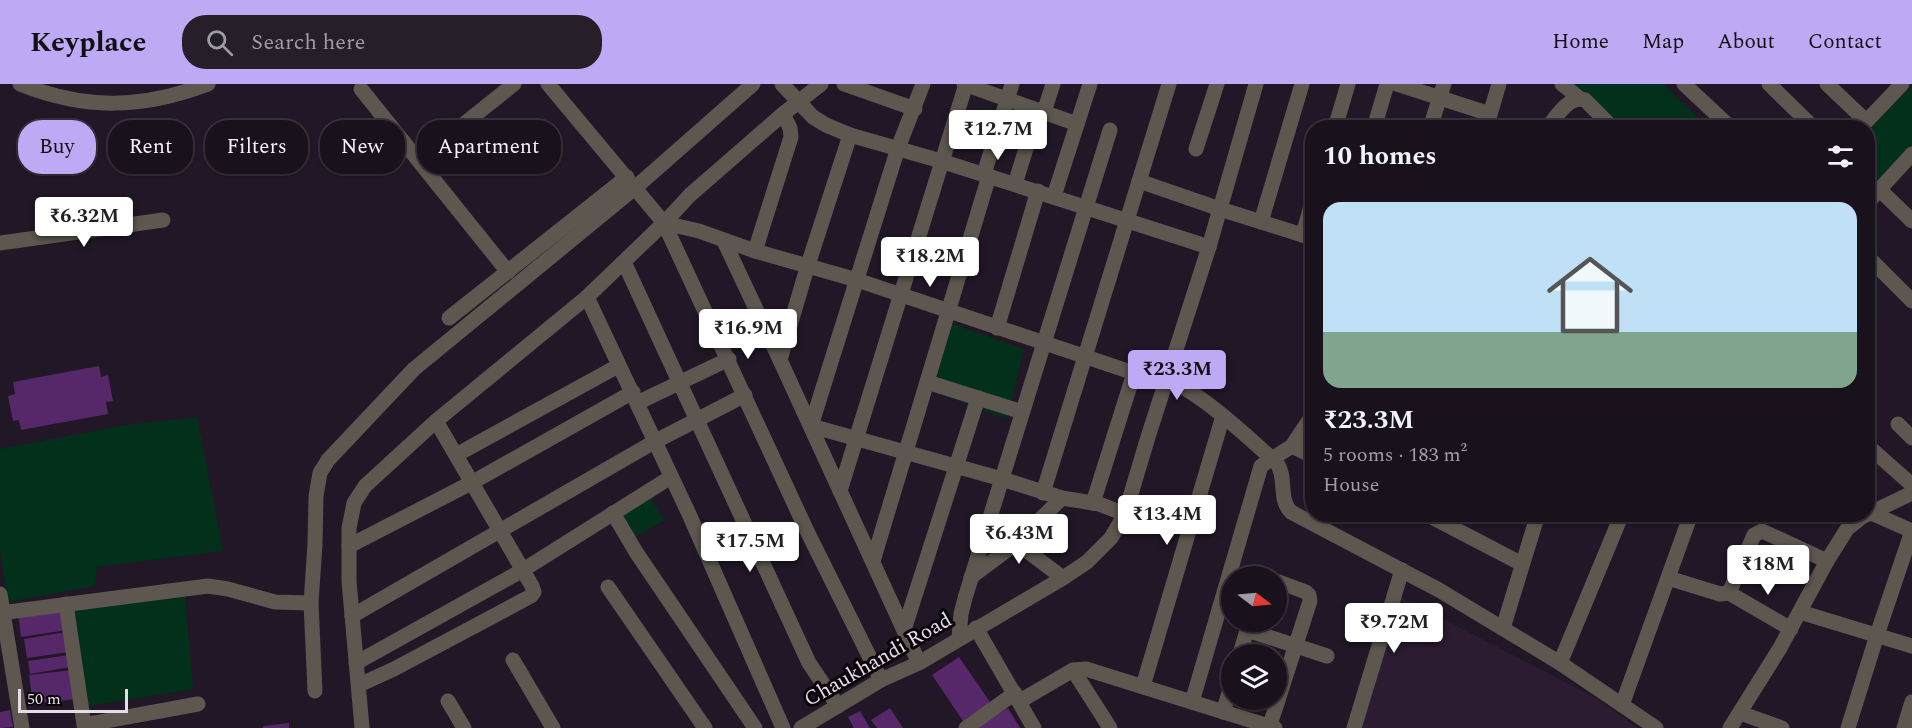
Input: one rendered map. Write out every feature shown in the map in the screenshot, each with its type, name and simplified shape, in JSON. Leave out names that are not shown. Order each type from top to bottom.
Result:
[{"type":"street","points":[[20,84],[45,94],[83,102],[107,104],[161,98],[208,84]]},
{"type":"street","points":[[468,120],[514,84]]},
{"type":"street","points":[[548,84],[664,223],[806,529],[881,680]]},
{"type":"street","points":[[315,691],[311,603],[316,496],[320,473],[328,460],[414,369],[632,182],[753,84]]},
{"type":"street","points":[[782,84],[813,117],[850,135],[941,160],[1209,247]]},
{"type":"street","points":[[362,728],[349,582],[351,513],[358,494],[436,421],[587,297],[690,195],[821,84]]},
{"type":"street","points":[[844,84],[915,109]]},
{"type":"street","points":[[811,426],[898,148],[924,84]]},
{"type":"street","points":[[840,491],[965,84],[1077,124]]},
{"type":"street","points":[[873,561],[948,311],[1012,84]]},
{"type":"street","points":[[1015,184],[1053,84]]},
{"type":"street","points":[[1054,196],[1090,84]]},
{"type":"street","points":[[1043,493],[1169,84]]},
{"type":"street","points":[[1196,149],[1217,84]]},
{"type":"street","name":"Chaukhandi Road","points":[[801,728],[881,680],[919,663],[1063,578],[1087,562],[1111,538],[1125,514],[1209,247],[1256,84]]},
{"type":"street","points":[[1261,222],[1302,84]]},
{"type":"street","points":[[1337,120],[1348,84]]},
{"type":"street","points":[[1376,120],[1387,84]]},
{"type":"street","points":[[1397,84],[1441,91],[1486,120]]},
{"type":"street","points":[[1488,120],[1499,84]]},
{"type":"street","points":[[1562,84],[1585,100],[1605,120]]},
{"type":"street","points":[[1769,84],[1806,120]]},
{"type":"street","points":[[1827,84],[1859,120]]},
{"type":"street","points":[[1687,85],[1723,120]]},
{"type":"street","points":[[1866,120],[1893,87]]},
{"type":"street","points":[[362,89],[417,157]]},
{"type":"street","points":[[1432,120],[1441,91]]},
{"type":"street","points":[[1554,120],[1563,109],[1579,98]]},
{"type":"street","points":[[755,251],[790,144],[790,128],[783,114]]},
{"type":"street","points":[[959,638],[961,614],[971,577],[1110,129]]},
{"type":"street","points":[[780,360],[850,135]]},
{"type":"street","points":[[1875,194],[1910,160]]},
{"type":"street","points":[[431,174],[508,272]]},
{"type":"street","points":[[1139,181],[1305,235]]},
{"type":"street","points":[[449,318],[632,182]]},
{"type":"street","points":[[1879,189],[1912,221]]},
{"type":"street","points":[[997,328],[1038,191]]},
{"type":"street","points":[[0,243],[164,220]]},
{"type":"street","points":[[664,223],[699,231],[807,268],[857,280],[1134,373],[1143,372],[1166,379],[1202,399],[1277,463],[1283,473],[1284,503],[1291,512],[1305,519]]},
{"type":"street","points":[[724,241],[919,663]]},
{"type":"street","points":[[624,262],[809,663],[838,705]]},
{"type":"street","points":[[1875,264],[1912,301]]},
{"type":"street","points":[[587,297],[671,477],[783,728]]},
{"type":"street","points":[[349,546],[635,398],[679,382],[729,359]]},
{"type":"street","points":[[456,455],[618,366]]},
{"type":"street","points":[[1093,503],[1134,373]]},
{"type":"street","points":[[927,382],[1022,412]]},
{"type":"street","points":[[352,616],[654,442],[745,395]]},
{"type":"street","points":[[904,630],[978,398]]},
{"type":"street","points":[[1143,686],[1223,416]]},
{"type":"street","points":[[358,685],[394,669],[531,596],[534,590],[436,421]]},
{"type":"street","points":[[1898,424],[1912,438]]},
{"type":"street","points":[[811,426],[1002,479],[1043,493],[1112,508],[1125,514]]},
{"type":"street","points":[[1192,702],[1262,466],[1292,446],[1305,426]]},
{"type":"street","points":[[1292,446],[1305,452]]},
{"type":"street","points":[[1875,452],[1912,485]]},
{"type":"street","points":[[356,663],[523,570],[671,477]]},
{"type":"street","points":[[1875,511],[1912,493]]},
{"type":"street","points":[[971,577],[1014,545],[1062,498]]},
{"type":"street","points":[[613,513],[636,552],[755,728]]},
{"type":"street","points":[[1848,728],[1876,635],[1912,531],[1875,515]]},
{"type":"street","points":[[1310,522],[1402,570],[1503,628],[1560,663],[1656,728]]},
{"type":"street","points":[[1441,522],[1522,564]]},
{"type":"street","points":[[1503,628],[1535,522]]},
{"type":"street","points":[[1560,663],[1619,522]]},
{"type":"street","points":[[1622,705],[1688,522]]},
{"type":"street","points":[[1730,728],[1791,629],[1850,522]]},
{"type":"street","points":[[1729,593],[1758,532],[1766,531],[1827,561]]},
{"type":"street","points":[[986,532],[1026,550],[1063,578]]},
{"type":"street","points":[[1354,728],[1402,570]]},
{"type":"street","points":[[1668,578],[1720,594],[1729,593],[1791,629]]},
{"type":"street","points":[[966,728],[1017,697],[1073,670],[1086,669],[1271,727],[1310,598],[1306,592],[1287,585]]},
{"type":"street","points":[[2,612],[208,586],[275,602],[311,603]]},
{"type":"street","points":[[608,586],[705,728]]},
{"type":"street","points":[[0,594],[22,728]]},
{"type":"street","points":[[66,604],[84,725],[198,704]]},
{"type":"street","points":[[1800,612],[1912,645]]},
{"type":"street","points":[[976,628],[1034,728]]},
{"type":"street","points":[[1243,644],[1248,630],[1327,656]]},
{"type":"street","points":[[513,660],[553,728]]},
{"type":"street","points":[[1073,670],[1110,728]]},
{"type":"street","points":[[448,701],[464,728]]},
{"type":"street","points":[[1904,728],[1912,702]]},
{"type":"street","points":[[1740,713],[1765,726],[1782,728]]},
{"type":"shaded area","points":[[1401,597],[1598,699],[1638,728],[1361,728]]},
{"type":"green space","points":[[1558,84],[1663,84],[1701,120],[1595,120]]},
{"type":"green space","points":[[1912,85],[1912,154],[1875,194],[1875,124]]},
{"type":"green space","points":[[944,321],[1024,349],[1007,419],[925,388]]},
{"type":"green space","points":[[197,417],[223,551],[97,567],[95,586],[8,602],[0,550],[0,449],[125,425]]},
{"type":"green space","points":[[651,498],[664,521],[626,541],[614,520]]},
{"type":"green space","points":[[185,595],[193,689],[89,706],[73,603]]},
{"type":"building","points":[[99,366],[101,377],[108,375],[113,401],[106,402],[108,414],[21,430],[19,420],[13,421],[8,396],[15,394],[13,382]]},
{"type":"building","points":[[63,607],[67,630],[21,637],[18,613]]},
{"type":"building","points":[[66,632],[69,652],[27,658],[24,639]]},
{"type":"building","points":[[69,655],[71,667],[30,674],[28,661]]},
{"type":"building","points":[[959,657],[990,702],[963,721],[932,675]]},
{"type":"building","points":[[72,670],[76,699],[33,704],[29,675]]},
{"type":"building","points":[[890,708],[903,728],[877,728],[871,720]]},
{"type":"building","points":[[1008,708],[1020,728],[974,728]]},
{"type":"building","points":[[10,710],[13,727],[0,728],[0,712]]},
{"type":"building","points":[[860,711],[870,728],[854,728],[848,717]]},
{"type":"building","points":[[289,723],[289,728],[263,728],[263,726]]}]
